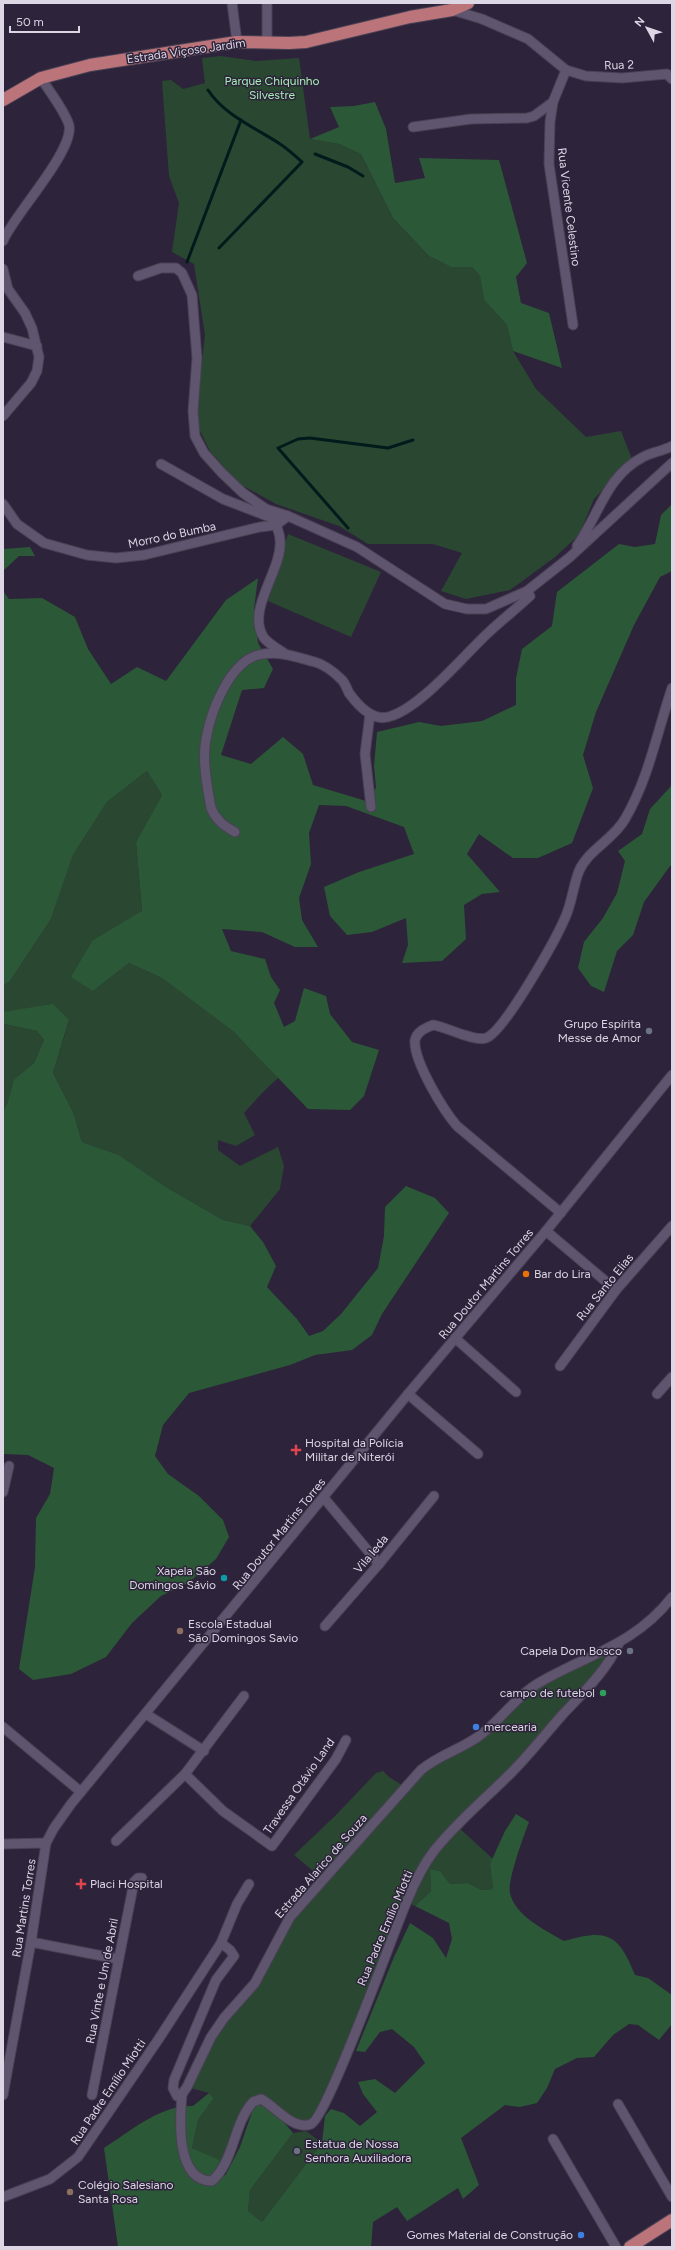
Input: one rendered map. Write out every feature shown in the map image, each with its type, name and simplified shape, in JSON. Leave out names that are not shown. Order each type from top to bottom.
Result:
[{"type":"main road","name":"Estrada Viçoso Jardim","points":[[3,100],[41,78],[90,65],[237,42],[306,42],[410,17],[452,10],[468,3]]},
{"type":"main road","points":[[630,2247],[672,2220]]},
{"type":"street","points":[[232,3],[237,42]]},
{"type":"street","points":[[267,3],[267,43]]},
{"type":"street","points":[[452,10],[482,19],[528,39],[566,70]]},
{"type":"street","name":"Rua 2","points":[[566,70],[600,78],[670,75]]},
{"type":"street","name":"Rua Vicente Celestino","points":[[566,70],[553,102],[550,122],[549,164],[574,325]]},
{"type":"street","points":[[3,241],[8,230],[34,196],[69,134],[67,121],[41,78]]},
{"type":"street","points":[[413,127],[471,119],[527,118],[534,116],[553,102]]},
{"type":"street","points":[[138,276],[161,268],[170,267],[176,268],[182,273],[192,295],[197,334],[197,358],[193,411],[195,436],[204,453],[222,473],[244,493],[281,521]]},
{"type":"street","points":[[3,269],[8,289],[26,313],[37,346],[37,371],[31,383],[3,416]]},
{"type":"street","points":[[3,337],[37,346]]},
{"type":"street","points":[[570,557],[583,538],[602,498],[617,479],[643,457],[672,446]]},
{"type":"street","points":[[161,464],[223,500],[357,547],[445,604],[467,609],[486,609],[527,591],[570,557],[672,463]]},
{"type":"street","name":"Morro do Bumba","points":[[3,504],[17,524],[44,543],[87,555],[116,558],[144,555],[281,521]]},
{"type":"street","points":[[281,521],[279,553],[260,607],[259,627],[265,639],[284,653],[329,668],[341,679],[350,694],[370,714],[380,718],[388,717],[425,693],[530,596],[527,591]]},
{"type":"street","points":[[235,832],[224,825],[214,815],[211,808],[206,769],[206,739],[220,698],[236,669],[244,661],[258,655],[284,653]]},
{"type":"street","points":[[561,1213],[457,1126],[450,1118],[440,1103],[420,1063],[415,1040],[418,1033],[433,1025],[478,1039],[486,1038],[501,1025],[554,940],[566,916],[579,870],[624,821],[653,756],[672,688]]},
{"type":"street","points":[[370,714],[365,754],[371,807]]},
{"type":"street","name":"Rua Doutor Martins Torres","points":[[46,1843],[60,1818],[81,1792],[408,1394],[561,1213],[672,1075]]},
{"type":"street","name":"Rua Santo Elias","points":[[560,1366],[616,1290],[672,1226]]},
{"type":"street","points":[[546,1231],[616,1290]]},
{"type":"street","points":[[455,1338],[516,1392]]},
{"type":"street","points":[[657,1394],[672,1377]]},
{"type":"street","points":[[408,1394],[478,1454]]},
{"type":"street","points":[[3,1492],[9,1466]]},
{"type":"street","name":"Vila Ieda","points":[[325,1626],[379,1564],[434,1496]]},
{"type":"street","points":[[324,1498],[379,1564]]},
{"type":"street","name":"Estrada Alarico de Souza","points":[[182,2094],[224,2018],[255,1983],[290,1917],[421,1770],[442,1755],[470,1742],[484,1733],[529,1689],[619,1643],[652,1618],[672,1597]]},
{"type":"street","name":"Rua Padre Emílio Miotti","points":[[182,2094],[180,2136],[185,2156],[193,2172],[205,2181],[212,2180],[218,2175],[225,2164],[244,2116],[253,2102],[261,2099],[291,2121],[298,2124],[311,2124],[318,2117],[359,2024],[406,1902],[427,1860],[443,1840],[512,1772],[588,1688],[613,1657],[619,1643]]},
{"type":"street","points":[[116,1841],[186,1774],[244,1696]]},
{"type":"street","points":[[146,1714],[204,1751]]},
{"type":"street","points":[[3,1727],[81,1792]]},
{"type":"street","name":"Travessa Otávio Land","points":[[186,1774],[223,1811],[272,1846],[336,1759],[346,1740]]},
{"type":"street","points":[[3,1844],[46,1843]]},
{"type":"street","name":"Rua Martins Torres","points":[[3,2095],[31,1942],[46,1843]]},
{"type":"street","name":"Rua Vinte e Um de Abril","points":[[92,2095],[134,1882],[138,1878],[142,1878]]},
{"type":"street","name":"Rua Padre Emílio Miotti","points":[[3,2197],[50,2180],[70,2166],[78,2157],[158,2040],[221,1943],[237,1904],[249,1884]]},
{"type":"street","points":[[31,1942],[118,1959]]},
{"type":"street","points":[[182,2094],[177,2096],[174,2092],[174,2080],[216,1980],[234,1956],[230,1950],[221,1943]]},
{"type":"street","points":[[618,2104],[672,2197]]},
{"type":"street","points":[[553,2139],[616,2247]]},
{"type":"green space","name":"Parque Chiquinho Silvestre","points":[[221,56],[256,61],[299,58],[310,139],[339,144],[361,154],[393,218],[429,256],[451,267],[472,267],[480,276],[484,300],[507,325],[513,351],[536,389],[586,437],[621,431],[632,459],[594,499],[579,535],[555,557],[510,590],[466,599],[441,591],[462,553],[433,544],[368,544],[339,526],[276,504],[238,483],[210,451],[195,421],[205,335],[194,264],[172,252],[179,203],[169,176],[162,81],[171,80],[183,89],[205,83],[202,58]]},
{"type":"green space","points":[[375,102],[386,129],[395,183],[425,178],[419,158],[499,160],[527,263],[516,277],[521,303],[549,313],[562,368],[513,351],[507,325],[484,300],[480,276],[472,267],[451,267],[429,256],[393,218],[361,154],[339,144],[310,139],[339,127],[330,107],[354,106]]},
{"type":"green space","points":[[672,504],[672,571],[660,577],[634,625],[596,712],[583,755],[593,788],[572,843],[538,858],[513,858],[479,834],[467,854],[500,892],[482,894],[464,905],[466,939],[442,961],[402,963],[408,945],[406,918],[372,932],[347,935],[330,916],[324,887],[359,872],[414,854],[404,827],[346,806],[319,805],[309,833],[311,864],[299,898],[302,920],[318,947],[295,947],[262,932],[222,929],[231,951],[265,959],[271,977],[280,990],[274,1003],[284,1027],[295,1021],[304,988],[326,996],[330,1014],[352,1042],[379,1050],[364,1096],[350,1110],[308,1109],[234,1032],[162,978],[129,963],[93,991],[71,977],[93,940],[142,911],[136,842],[162,795],[147,771],[107,802],[73,855],[51,919],[10,981],[3,986],[3,591],[9,599],[42,598],[75,617],[88,649],[111,684],[137,667],[166,681],[226,600],[258,578],[254,609],[258,643],[273,669],[264,688],[242,690],[221,755],[251,764],[283,737],[303,754],[313,785],[366,801],[376,788],[374,766],[377,732],[419,722],[441,726],[482,721],[516,705],[516,678],[522,649],[552,626],[557,592],[619,544],[635,547],[655,544],[661,515]]},
{"type":"green space","points":[[288,534],[381,572],[351,637],[268,601]]},
{"type":"green space","points":[[30,547],[35,556],[19,556],[3,571],[3,549]]},
{"type":"green space","points":[[147,771],[162,795],[136,842],[142,912],[93,940],[93,991],[129,963],[162,978],[234,1032],[279,1077],[244,1113],[255,1135],[236,1146],[218,1140],[218,1150],[240,1166],[278,1147],[284,1166],[280,1189],[250,1226],[223,1220],[166,1187],[119,1155],[82,1142],[73,1112],[53,1073],[69,1021],[4,1024],[37,1031],[44,1040],[34,1063],[14,1081],[7,1104],[3,1111],[3,986],[10,981],[51,919],[73,855],[107,802]]},
{"type":"green space","points":[[672,785],[672,866],[670,866],[644,902],[633,935],[617,951],[604,992],[591,986],[578,968],[584,942],[603,918],[617,893],[625,861],[618,851],[642,834],[650,809]]},
{"type":"green space","points":[[53,1004],[69,1020],[53,1073],[73,1112],[82,1142],[119,1155],[166,1187],[223,1220],[250,1226],[263,1242],[276,1266],[267,1287],[297,1319],[309,1336],[323,1331],[341,1314],[378,1268],[384,1236],[385,1207],[406,1186],[435,1198],[449,1213],[382,1314],[372,1335],[352,1350],[315,1355],[290,1365],[189,1393],[163,1425],[155,1456],[168,1474],[199,1496],[223,1520],[229,1537],[216,1559],[188,1583],[161,1596],[132,1623],[106,1657],[71,1674],[33,1680],[19,1669],[35,1567],[36,1518],[50,1494],[54,1468],[28,1455],[3,1454],[3,1111],[7,1104],[14,1080],[34,1063],[44,1040],[37,1031],[4,1024],[3,1012]]},
{"type":"green space","points":[[619,1643],[613,1657],[457,1826],[493,1859],[490,1864],[493,1889],[482,1890],[467,1883],[450,1884],[440,1871],[430,1869],[431,1891],[415,1906],[407,1902],[326,2103],[304,2125],[266,2102],[253,2102],[225,2164],[192,2148],[198,2120],[214,2098],[209,2093],[187,2087],[198,2063],[244,1994],[278,1938],[324,1880],[294,1855],[336,1815],[376,1773],[383,1771],[389,1777],[405,1787],[421,1770],[470,1743],[520,1698]]},
{"type":"green space","points":[[516,1814],[529,1822],[516,1858],[511,1879],[510,1893],[518,1909],[532,1922],[564,1941],[590,1935],[600,1935],[609,1937],[616,1942],[623,1950],[635,1975],[648,1978],[672,1995],[672,2024],[659,2040],[638,2025],[629,2024],[613,2035],[594,2057],[577,2058],[555,2069],[547,2088],[537,2103],[520,2107],[505,2105],[461,2138],[479,2185],[463,2199],[458,2188],[407,2221],[397,2207],[373,2222],[371,2247],[118,2247],[104,2148],[146,2120],[169,2109],[193,2106],[209,2093],[214,2098],[198,2120],[192,2148],[219,2160],[225,2176],[240,2147],[252,2112],[257,2103],[273,2109],[293,2133],[250,2190],[248,2211],[262,2222],[322,2143],[325,2116],[331,2109],[344,2113],[360,2126],[377,2112],[363,2094],[358,2082],[375,2079],[395,2093],[425,2063],[414,2047],[392,2029],[380,2032],[365,2052],[356,2051],[394,1957],[410,1923],[433,1938],[446,1958],[452,1939],[449,1923],[415,1906],[431,1891],[430,1869],[440,1871],[450,1884],[467,1883],[482,1890],[493,1889],[490,1864],[505,1831]]},
{"type":"green space","points":[[306,2131],[322,2143],[262,2222],[248,2211],[250,2190],[293,2133]]},
{"type":"waterway","points":[[208,90],[231,114],[289,150],[302,162],[219,248]]},
{"type":"waterway","points":[[187,262],[241,120]]},
{"type":"waterway","points":[[315,154],[348,167],[363,176]]},
{"type":"waterway","points":[[348,528],[278,448],[298,439],[310,438],[388,448],[413,440]]},
{"type":"place","name":"Grupo Espírita Messe de Amor","points":[[649,1031]]},
{"type":"place","name":"Bar do Lira","points":[[526,1274]]},
{"type":"place","name":"Hospital da Polícia Militar de Niterói","points":[[296,1450]]},
{"type":"place","name":"Xapela São Domingos Sávio","points":[[224,1578]]},
{"type":"place","name":"Escola Estadual São Domingos Savio","points":[[180,1631]]},
{"type":"place","name":"Capela Dom Bosco","points":[[630,1651]]},
{"type":"place","name":"campo de futebol","points":[[603,1693]]},
{"type":"place","name":"mercearia","points":[[476,1727]]},
{"type":"place","name":"Placi Hospital","points":[[81,1884]]},
{"type":"place","name":"Estatua de Nossa Senhora Auxiliadora","points":[[297,2151]]},
{"type":"place","name":"Colégio Salesiano Santa Rosa","points":[[70,2192]]},
{"type":"place","name":"Gomes Material de Construção","points":[[581,2235]]}]
